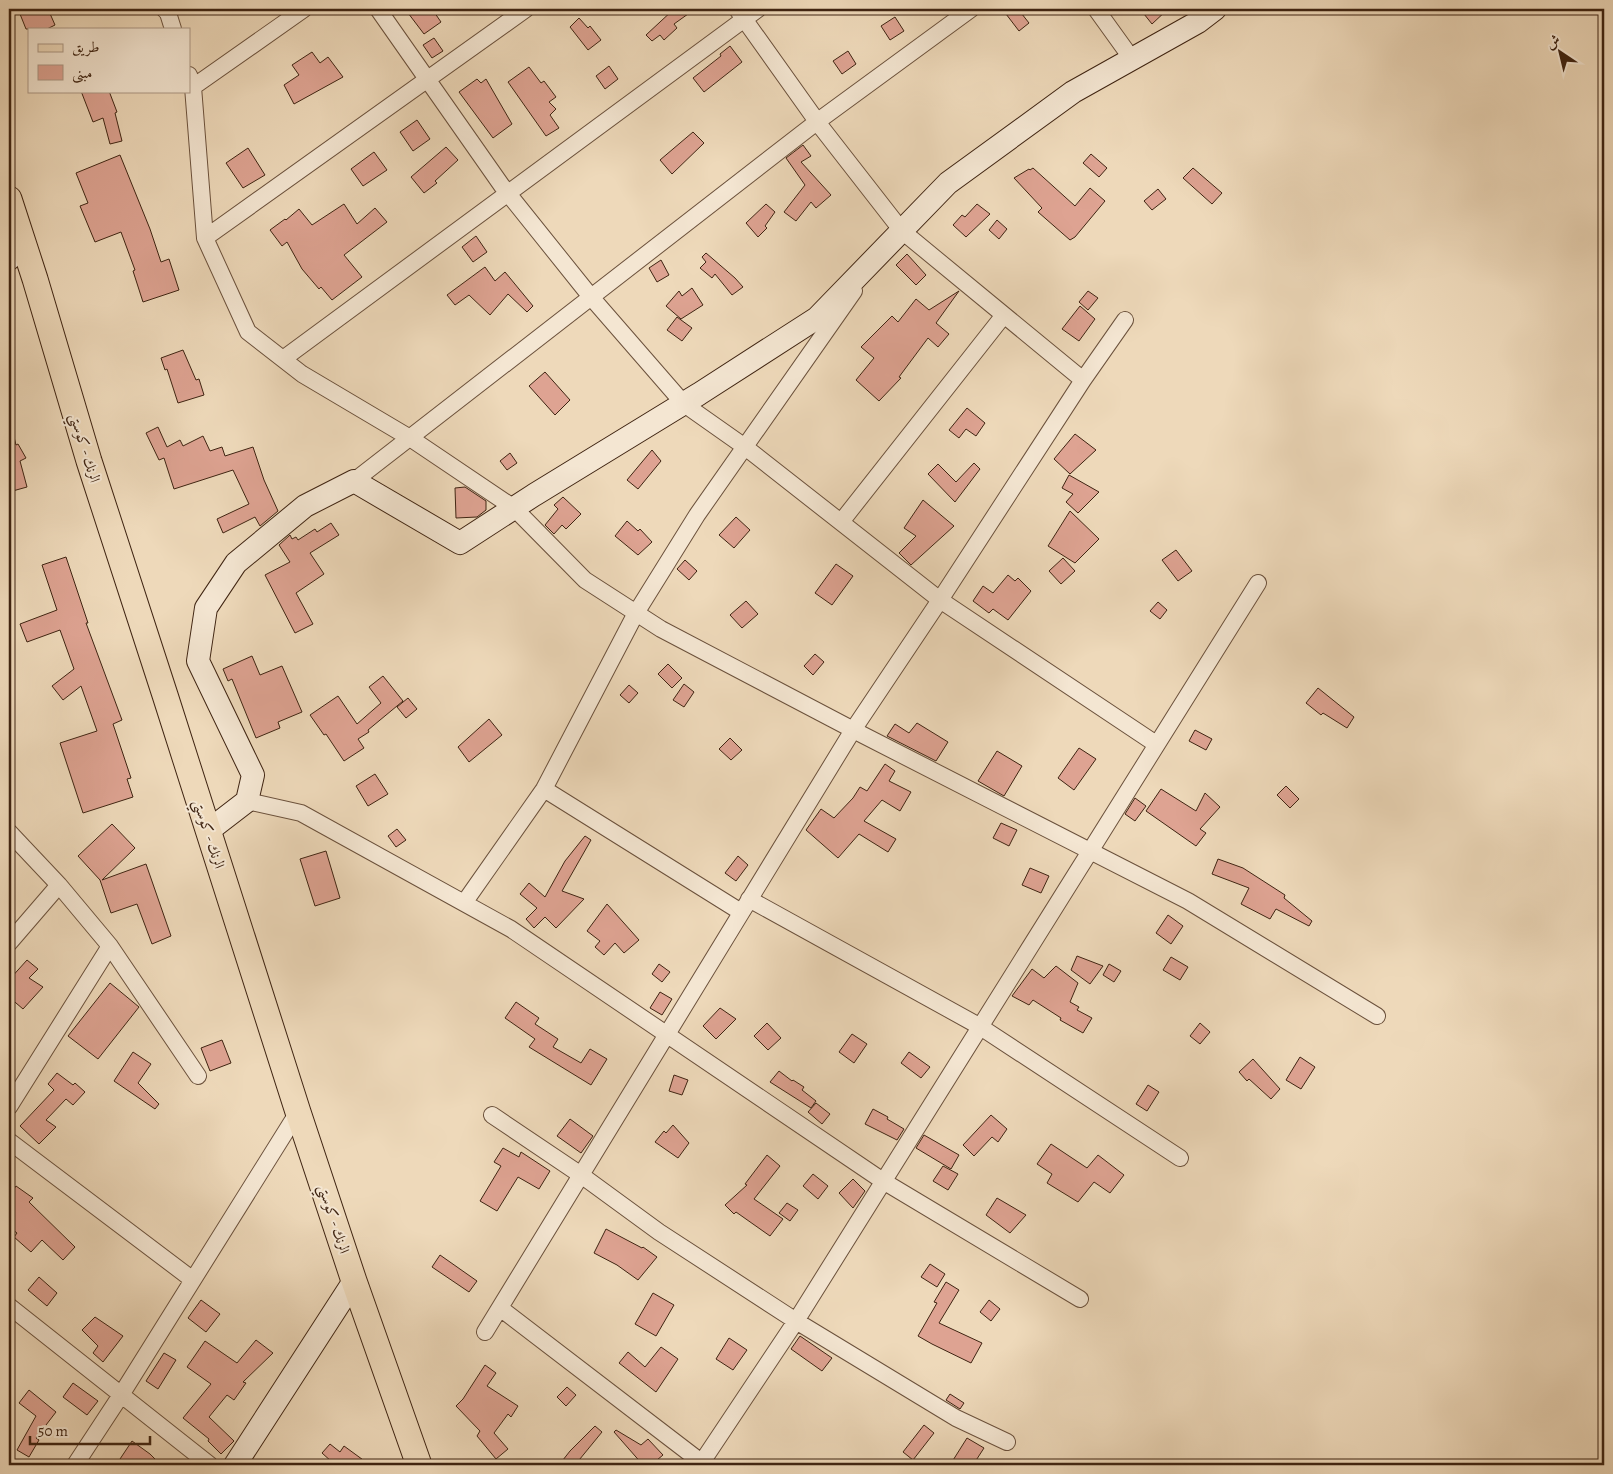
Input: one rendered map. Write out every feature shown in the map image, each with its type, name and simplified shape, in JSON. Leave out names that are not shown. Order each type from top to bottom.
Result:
[{"type":"main road","name":"الرنك - كوستي","points":[[9,199],[16,251],[89,461],[298,1112],[354,1281],[418,1464]]},
{"type":"street","points":[[164,9],[168,13],[173,28]]},
{"type":"street","points":[[304,9],[191,81],[205,238],[248,332],[302,374],[410,438],[514,508],[585,580],[636,613],[853,730],[1188,901],[1377,1016]]},
{"type":"street","points":[[378,9],[508,194],[591,297],[684,404],[745,447],[940,600],[1156,744]]},
{"type":"street","points":[[205,238],[526,9]]},
{"type":"street","points":[[283,359],[508,194],[740,14],[758,9]]},
{"type":"street","points":[[208,831],[247,801],[253,775],[198,661],[206,608],[236,563],[305,506],[354,481],[818,121],[971,9]]},
{"type":"street","points":[[1096,9],[1132,59]]},
{"type":"street","points":[[354,481],[460,543],[684,404],[817,318],[948,183],[1073,92],[1198,22],[1215,9]]},
{"type":"street","points":[[740,14],[818,121],[902,231],[1083,380]]},
{"type":"street","points":[[464,903],[544,789],[636,613],[697,515],[882,252]]},
{"type":"street","points":[[841,522],[1004,315]]},
{"type":"street","points":[[485,1332],[853,730],[1083,380],[1125,320]]},
{"type":"street","points":[[500,1308],[702,1464],[796,1321],[1258,583]]},
{"type":"street","points":[[544,789],[745,906],[980,1026],[1180,1158]]},
{"type":"street","points":[[247,801],[301,813],[511,929],[883,1181],[1080,1299]]},
{"type":"street","points":[[9,832],[59,885],[110,946],[198,1076]]},
{"type":"street","points":[[9,942],[59,885]]},
{"type":"street","points":[[9,1106],[110,946]]},
{"type":"street","points":[[75,1465],[121,1395],[298,1112]]},
{"type":"street","points":[[492,1116],[581,1175],[659,1232],[796,1321],[956,1418],[1007,1442]]},
{"type":"street","points":[[9,1141],[193,1280]]},
{"type":"street","points":[[235,1465],[354,1281]]},
{"type":"street","points":[[9,1306],[210,1465]]},
{"type":"building","points":[[18,9],[48,9],[55,25],[49,28],[26,29]]},
{"type":"building","points":[[405,9],[432,9],[441,22],[424,34]]},
{"type":"building","points":[[674,9],[695,9],[674,24],[677,28],[664,40],[660,35],[652,41],[646,35]]},
{"type":"building","points":[[1012,9],[1018,9],[1029,23],[1019,31],[1006,14]]},
{"type":"building","points":[[1140,9],[1168,9],[1152,24]]},
{"type":"building","points":[[895,17],[904,31],[890,40],[881,26]]},
{"type":"building","points":[[579,18],[588,28],[590,26],[601,40],[588,50],[570,27]]},
{"type":"building","points":[[434,38],[443,51],[432,58],[423,45]]},
{"type":"building","points":[[730,46],[742,62],[704,92],[693,78],[721,56],[720,54]]},
{"type":"building","points":[[848,51],[856,64],[842,74],[833,61]]},
{"type":"building","points":[[312,52],[320,63],[328,57],[343,77],[294,104],[284,85],[299,75],[292,65]]},
{"type":"building","points":[[609,66],[618,79],[605,89],[596,76]]},
{"type":"building","points":[[529,67],[541,83],[544,81],[556,97],[549,102],[556,109],[550,115],[559,128],[546,136],[508,82]]},
{"type":"building","points":[[477,79],[481,83],[486,79],[512,124],[493,138],[459,92]]},
{"type":"building","points":[[81,92],[109,92],[117,112],[115,113],[122,141],[110,144],[103,118],[93,122]]},
{"type":"building","points":[[417,120],[430,139],[413,151],[400,132]]},
{"type":"building","points":[[693,132],[704,143],[672,174],[660,160]]},
{"type":"building","points":[[803,145],[811,156],[801,162],[831,195],[816,208],[811,202],[796,221],[784,212],[805,185],[786,158]]},
{"type":"building","points":[[446,147],[458,160],[435,181],[437,183],[424,193],[411,177]]},
{"type":"building","points":[[248,148],[265,175],[243,188],[226,163]]},
{"type":"building","points":[[374,152],[387,170],[363,186],[351,169]]},
{"type":"building","points":[[1091,154],[1107,168],[1099,177],[1083,163]]},
{"type":"building","points":[[120,155],[150,229],[161,262],[169,259],[179,290],[143,302],[133,271],[135,270],[121,232],[95,242],[80,206],[88,203],[76,173]]},
{"type":"building","points":[[1033,168],[1075,206],[1090,188],[1105,201],[1075,237],[1070,240],[1038,212],[1042,208],[1014,178]]},
{"type":"building","points":[[1193,168],[1222,193],[1212,204],[1183,178]]},
{"type":"building","points":[[1158,189],[1166,199],[1152,210],[1144,201]]},
{"type":"building","points":[[344,204],[357,224],[375,208],[387,222],[344,255],[362,277],[332,300],[321,287],[319,289],[302,269],[287,242],[282,246],[270,230],[299,209],[312,225]]},
{"type":"building","points":[[766,204],[775,212],[765,226],[767,228],[758,237],[746,223]]},
{"type":"building","points":[[977,204],[990,214],[966,237],[953,225],[962,215],[965,217]]},
{"type":"building","points":[[997,220],[1007,229],[999,239],[989,230]]},
{"type":"building","points":[[476,236],[487,252],[473,262],[462,247]]},
{"type":"building","points":[[706,253],[743,287],[732,295],[715,274],[712,278],[700,268],[706,262],[702,257]]},
{"type":"building","points":[[907,254],[926,275],[916,285],[896,265]]},
{"type":"building","points":[[661,260],[669,275],[657,282],[649,268]]},
{"type":"building","points":[[485,267],[495,281],[505,272],[533,306],[527,312],[508,294],[490,315],[469,295],[455,305],[447,295]]},
{"type":"building","points":[[692,288],[703,305],[681,319],[666,306],[679,291],[682,296]]},
{"type":"building","points":[[959,291],[936,323],[949,334],[938,347],[928,338],[899,377],[901,378],[879,401],[856,380],[874,358],[861,347],[892,316],[898,322],[916,299],[929,310]]},
{"type":"building","points":[[1088,291],[1098,298],[1088,310],[1079,302]]},
{"type":"building","points":[[1080,306],[1095,319],[1079,341],[1062,329]]},
{"type":"building","points":[[677,317],[692,328],[682,341],[667,330]]},
{"type":"building","points":[[183,350],[196,380],[199,379],[204,395],[178,403],[167,369],[165,370],[161,358]]},
{"type":"building","points":[[545,372],[570,400],[555,415],[529,386]]},
{"type":"building","points":[[967,408],[985,423],[976,436],[966,429],[959,438],[949,430]]},
{"type":"building","points":[[158,427],[167,447],[180,440],[183,446],[203,436],[210,451],[222,447],[225,456],[253,447],[264,480],[278,511],[260,526],[255,517],[223,533],[217,519],[249,504],[233,470],[174,489],[164,458],[159,460],[146,433]]},
{"type":"building","points":[[13,433],[16,445],[18,444],[26,458],[20,461],[27,487],[9,492],[9,434]]},
{"type":"building","points":[[1075,434],[1096,450],[1070,474],[1054,459]]},
{"type":"building","points":[[652,450],[661,461],[638,489],[627,480]]},
{"type":"building","points":[[510,453],[517,463],[507,470],[500,461]]},
{"type":"building","points":[[974,463],[980,469],[955,502],[928,474],[938,464],[956,482]]},
{"type":"building","points":[[1069,475],[1099,492],[1078,513],[1066,502],[1073,494],[1062,488]]},
{"type":"building","points":[[465,487],[486,501],[486,510],[477,517],[456,518],[455,488]]},
{"type":"building","points":[[563,497],[581,514],[566,529],[562,525],[554,534],[545,525],[558,509],[554,505]]},
{"type":"building","points":[[923,500],[954,526],[911,565],[899,553],[916,536],[904,528]]},
{"type":"building","points":[[1070,511],[1099,539],[1075,563],[1048,546]]},
{"type":"building","points":[[736,517],[750,530],[734,548],[719,535]]},
{"type":"building","points":[[627,521],[638,531],[640,529],[652,542],[638,555],[615,536]]},
{"type":"building","points":[[331,523],[339,535],[310,553],[324,574],[296,593],[313,624],[295,633],[265,575],[290,562],[279,545],[290,535],[292,539],[296,537],[298,540],[315,529],[317,532]]},
{"type":"building","points":[[1176,550],[1192,571],[1178,581],[1162,560]]},
{"type":"building","points":[[66,557],[88,623],[86,623],[122,720],[113,724],[131,778],[127,779],[133,797],[83,813],[60,743],[97,731],[81,686],[63,700],[52,686],[74,669],[60,630],[27,642],[20,624],[57,610],[42,565]]},
{"type":"building","points":[[1063,558],[1075,571],[1061,584],[1049,571]]},
{"type":"building","points":[[685,560],[697,571],[689,580],[677,569]]},
{"type":"building","points":[[836,564],[853,576],[832,605],[815,593]]},
{"type":"building","points":[[1008,575],[1015,581],[1018,578],[1031,591],[1008,620],[993,609],[989,613],[973,601],[983,586],[993,593]]},
{"type":"building","points":[[746,601],[758,614],[742,628],[730,615]]},
{"type":"building","points":[[1158,602],[1167,610],[1160,619],[1150,611]]},
{"type":"building","points":[[815,654],[824,662],[813,675],[804,666]]},
{"type":"building","points":[[252,656],[260,675],[282,666],[302,712],[278,722],[280,728],[256,738],[232,679],[228,681],[223,669]]},
{"type":"building","points":[[668,664],[682,678],[672,688],[658,674]]},
{"type":"building","points":[[383,676],[403,701],[368,730],[369,732],[358,739],[364,748],[344,761],[326,734],[324,735],[310,715],[338,696],[357,724],[381,703],[369,687]]},
{"type":"building","points":[[684,684],[694,692],[684,707],[673,700]]},
{"type":"building","points":[[629,685],[638,693],[629,703],[620,695]]},
{"type":"building","points":[[1318,688],[1354,717],[1347,728],[1323,713],[1321,715],[1306,703]]},
{"type":"building","points":[[408,698],[417,709],[406,718],[397,707]]},
{"type":"building","points":[[489,719],[502,735],[469,762],[458,747]]},
{"type":"building","points":[[917,723],[948,742],[936,761],[887,736],[895,724],[909,733]]},
{"type":"building","points":[[1195,730],[1212,739],[1206,750],[1189,741]]},
{"type":"building","points":[[730,738],[742,750],[731,760],[719,749]]},
{"type":"building","points":[[1079,748],[1096,759],[1074,790],[1058,778]]},
{"type":"building","points":[[997,751],[1022,766],[1004,796],[978,781]]},
{"type":"building","points":[[885,764],[895,771],[889,781],[911,792],[900,811],[882,800],[864,821],[896,839],[888,852],[859,834],[838,858],[806,830],[821,809],[834,818],[853,798],[860,787],[867,791]]},
{"type":"building","points":[[375,774],[388,794],[368,806],[356,786]]},
{"type":"building","points":[[1286,786],[1299,799],[1290,808],[1277,795]]},
{"type":"building","points":[[1161,789],[1196,811],[1205,793],[1220,807],[1200,829],[1206,833],[1196,846],[1146,811]]},
{"type":"building","points":[[1135,798],[1146,806],[1135,821],[1125,814]]},
{"type":"building","points":[[1001,823],[1017,830],[1009,846],[993,838]]},
{"type":"building","points":[[112,824],[135,848],[102,880],[146,864],[171,936],[152,944],[137,904],[111,913],[100,880],[78,856]]},
{"type":"building","points":[[397,829],[406,840],[396,847],[388,836]]},
{"type":"building","points":[[585,836],[591,840],[562,891],[584,899],[556,928],[545,917],[534,928],[526,919],[537,908],[520,894],[529,883],[545,897],[565,861]]},
{"type":"building","points":[[326,851],[340,898],[315,906],[300,859]]},
{"type":"building","points":[[738,856],[748,865],[736,881],[725,873]]},
{"type":"building","points":[[1218,859],[1243,868],[1285,895],[1284,898],[1312,921],[1309,926],[1276,909],[1270,919],[1241,904],[1249,888],[1212,874]]},
{"type":"building","points":[[1030,868],[1049,876],[1041,893],[1022,885]]},
{"type":"building","points":[[607,904],[639,940],[624,953],[615,943],[604,955],[595,947],[600,941],[587,931]]},
{"type":"building","points":[[1168,915],[1183,926],[1171,944],[1156,933]]},
{"type":"building","points":[[1077,956],[1103,966],[1090,984],[1071,970]]},
{"type":"building","points":[[1171,957],[1188,967],[1180,980],[1163,970]]},
{"type":"building","points":[[27,960],[38,969],[29,978],[43,987],[23,1009],[9,997],[9,980]]},
{"type":"building","points":[[659,964],[670,972],[662,982],[652,974]]},
{"type":"building","points":[[1109,964],[1121,971],[1114,982],[1103,975]]},
{"type":"building","points":[[1056,966],[1078,983],[1070,1002],[1079,1007],[1077,1010],[1092,1018],[1083,1033],[1060,1020],[1061,1018],[1033,1000],[1029,1005],[1012,996],[1032,969],[1044,978]]},
{"type":"building","points":[[110,983],[139,1007],[98,1059],[68,1036]]},
{"type":"building","points":[[660,992],[672,999],[662,1015],[650,1008]]},
{"type":"building","points":[[516,1002],[539,1018],[535,1024],[558,1039],[553,1047],[581,1063],[590,1049],[607,1059],[591,1085],[529,1047],[535,1039],[505,1018]]},
{"type":"building","points":[[720,1008],[736,1019],[716,1039],[703,1026]]},
{"type":"building","points":[[767,1023],[781,1038],[768,1050],[754,1036]]},
{"type":"building","points":[[1200,1023],[1210,1032],[1200,1044],[1190,1036]]},
{"type":"building","points":[[852,1034],[867,1044],[854,1063],[839,1052]]},
{"type":"building","points":[[222,1040],[231,1063],[210,1071],[201,1048]]},
{"type":"building","points":[[133,1052],[151,1064],[138,1083],[159,1104],[155,1109],[114,1081]]},
{"type":"building","points":[[909,1052],[930,1067],[921,1078],[901,1063]]},
{"type":"building","points":[[1300,1057],[1315,1067],[1301,1089],[1286,1080]]},
{"type":"building","points":[[1253,1059],[1280,1089],[1271,1099],[1249,1079],[1247,1081],[1239,1072]]},
{"type":"building","points":[[779,1071],[804,1087],[802,1090],[816,1101],[811,1108],[770,1082]]},
{"type":"building","points":[[57,1073],[73,1085],[75,1083],[85,1092],[73,1105],[66,1099],[46,1120],[56,1127],[39,1144],[20,1126],[54,1090],[48,1084]]},
{"type":"building","points":[[674,1075],[688,1080],[682,1095],[669,1091]]},
{"type":"building","points":[[1148,1085],[1159,1092],[1147,1111],[1136,1104]]},
{"type":"building","points":[[816,1103],[830,1114],[822,1124],[808,1112]]},
{"type":"building","points":[[873,1109],[904,1129],[897,1140],[865,1124]]},
{"type":"building","points":[[991,1115],[1007,1129],[998,1142],[992,1137],[974,1156],[963,1145]]},
{"type":"building","points":[[570,1119],[593,1136],[581,1153],[557,1136]]},
{"type":"building","points":[[673,1125],[689,1143],[678,1158],[655,1142],[664,1131],[666,1133]]},
{"type":"building","points":[[924,1135],[959,1155],[951,1169],[916,1148]]},
{"type":"building","points":[[1051,1144],[1087,1168],[1098,1155],[1124,1175],[1110,1193],[1094,1182],[1078,1202],[1047,1183],[1052,1174],[1037,1164]]},
{"type":"building","points":[[503,1148],[519,1157],[521,1152],[550,1171],[539,1189],[518,1177],[497,1211],[480,1201],[501,1166],[494,1162]]},
{"type":"building","points":[[767,1155],[780,1166],[754,1199],[783,1219],[770,1236],[736,1212],[734,1214],[725,1205],[747,1185],[745,1184]]},
{"type":"building","points":[[943,1166],[958,1174],[948,1190],[933,1181]]},
{"type":"building","points":[[813,1174],[828,1186],[818,1199],[803,1186]]},
{"type":"building","points":[[853,1179],[865,1191],[853,1208],[839,1193]]},
{"type":"building","points":[[16,1186],[33,1198],[29,1202],[75,1247],[63,1260],[42,1240],[31,1252],[14,1237],[17,1233],[9,1227],[9,1196]]},
{"type":"building","points":[[997,1198],[1026,1215],[1010,1233],[986,1215]]},
{"type":"building","points":[[787,1203],[798,1210],[790,1221],[779,1213]]},
{"type":"building","points":[[606,1229],[643,1247],[657,1257],[638,1280],[617,1265],[594,1253]]},
{"type":"building","points":[[440,1255],[477,1281],[469,1292],[432,1267]]},
{"type":"building","points":[[930,1264],[945,1274],[937,1287],[921,1277]]},
{"type":"building","points":[[39,1277],[57,1293],[47,1306],[28,1290]]},
{"type":"building","points":[[946,1282],[959,1290],[939,1323],[982,1343],[971,1363],[918,1336],[937,1303],[934,1302]]},
{"type":"building","points":[[653,1293],[674,1305],[656,1336],[635,1324]]},
{"type":"building","points":[[201,1300],[220,1314],[206,1332],[188,1318]]},
{"type":"building","points":[[989,1300],[1000,1309],[991,1321],[980,1312]]},
{"type":"building","points":[[95,1317],[123,1336],[103,1362],[93,1353],[98,1346],[82,1330]]},
{"type":"building","points":[[800,1336],[832,1358],[822,1371],[791,1349]]},
{"type":"building","points":[[729,1338],[747,1350],[733,1370],[716,1359]]},
{"type":"building","points":[[256,1340],[273,1353],[243,1382],[246,1383],[234,1400],[227,1395],[209,1417],[234,1441],[221,1454],[208,1441],[209,1439],[183,1418],[211,1384],[187,1367],[205,1341],[237,1363]]},
{"type":"building","points":[[661,1347],[678,1359],[656,1392],[619,1363],[628,1352],[645,1367]]},
{"type":"building","points":[[164,1353],[176,1360],[158,1389],[146,1381]]},
{"type":"building","points":[[485,1365],[496,1373],[487,1386],[518,1406],[511,1417],[508,1414],[494,1433],[508,1449],[496,1459],[477,1436],[480,1431],[456,1406],[463,1399]]},
{"type":"building","points":[[73,1383],[98,1401],[87,1415],[63,1397]]},
{"type":"building","points":[[567,1387],[576,1395],[566,1406],[557,1397]]},
{"type":"building","points":[[29,1390],[56,1412],[36,1438],[39,1440],[29,1457],[17,1450],[36,1416],[19,1403]]},
{"type":"building","points":[[950,1394],[964,1403],[960,1409],[946,1400]]},
{"type":"building","points":[[924,1425],[934,1433],[913,1460],[903,1452]]},
{"type":"building","points":[[595,1426],[602,1432],[575,1465],[559,1465],[570,1451]]},
{"type":"building","points":[[616,1430],[641,1445],[648,1439],[663,1455],[651,1465],[643,1465],[614,1432]]},
{"type":"building","points":[[967,1438],[984,1448],[973,1465],[950,1465]]},
{"type":"building","points":[[132,1441],[150,1454],[161,1465],[116,1465]]},
{"type":"building","points":[[330,1444],[340,1452],[344,1446],[370,1465],[330,1465],[332,1462],[322,1453]]}]
